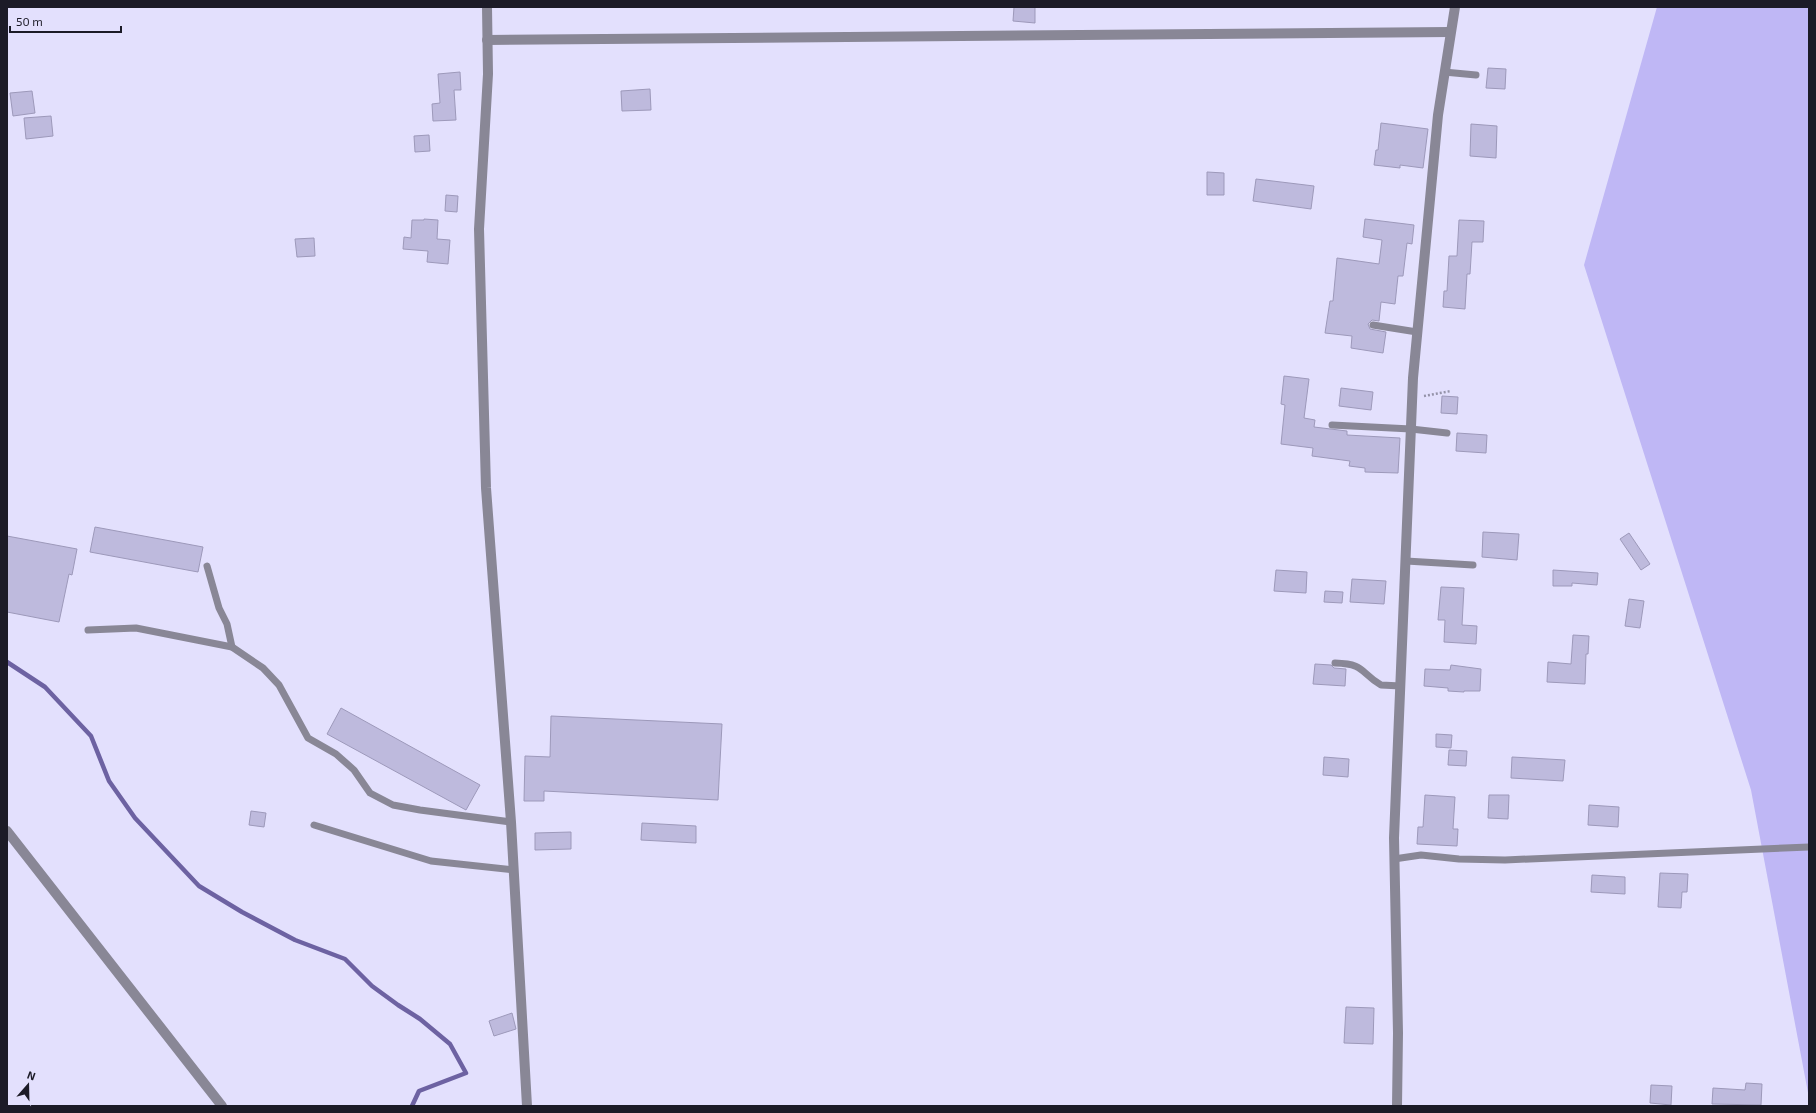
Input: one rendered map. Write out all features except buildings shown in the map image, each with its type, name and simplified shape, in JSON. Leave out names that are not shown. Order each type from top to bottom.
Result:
[{"type":"street","points":[[487,7],[488,74],[479,229],[486,488],[511,822],[527,1106]]},
{"type":"street","points":[[1397,1106],[1398,1033],[1394,859],[1412,398],[1438,115],[1454,7]]},
{"type":"street","points":[[488,40],[1450,32]]},
{"type":"street","points":[[7,831],[222,1106]]},
{"type":"lane","points":[[1444,72],[1476,75]]},
{"type":"lane","points":[[1372,325],[1417,332]]},
{"type":"lane","points":[[1332,425],[1411,429],[1448,433]]},
{"type":"lane","points":[[1406,561],[1473,565]]},
{"type":"lane","points":[[207,566],[219,608],[227,624],[232,647]]},
{"type":"lane","points":[[88,630],[136,628],[232,647],[263,668],[279,685],[308,738],[336,754],[354,770],[370,793],[393,805],[511,822]]},
{"type":"lane","points":[[1335,663],[1354,664],[1364,670],[1380,685],[1400,686]]},
{"type":"lane","points":[[314,825],[431,861],[514,870]]},
{"type":"lane","points":[[1394,859],[1421,855],[1459,859],[1505,860],[1809,847]]},
{"type":"path","points":[[1412,398],[1451,391]]},
{"type":"shaded area","points":[[1657,7],[1809,7],[1809,1098],[1751,790],[1584,265]]},
{"type":"waterway","points":[[7,662],[45,687],[91,736],[109,781],[135,818],[199,886],[242,912],[295,940],[345,959],[372,986],[420,1019],[450,1044],[466,1073],[419,1091],[412,1106]]}]
